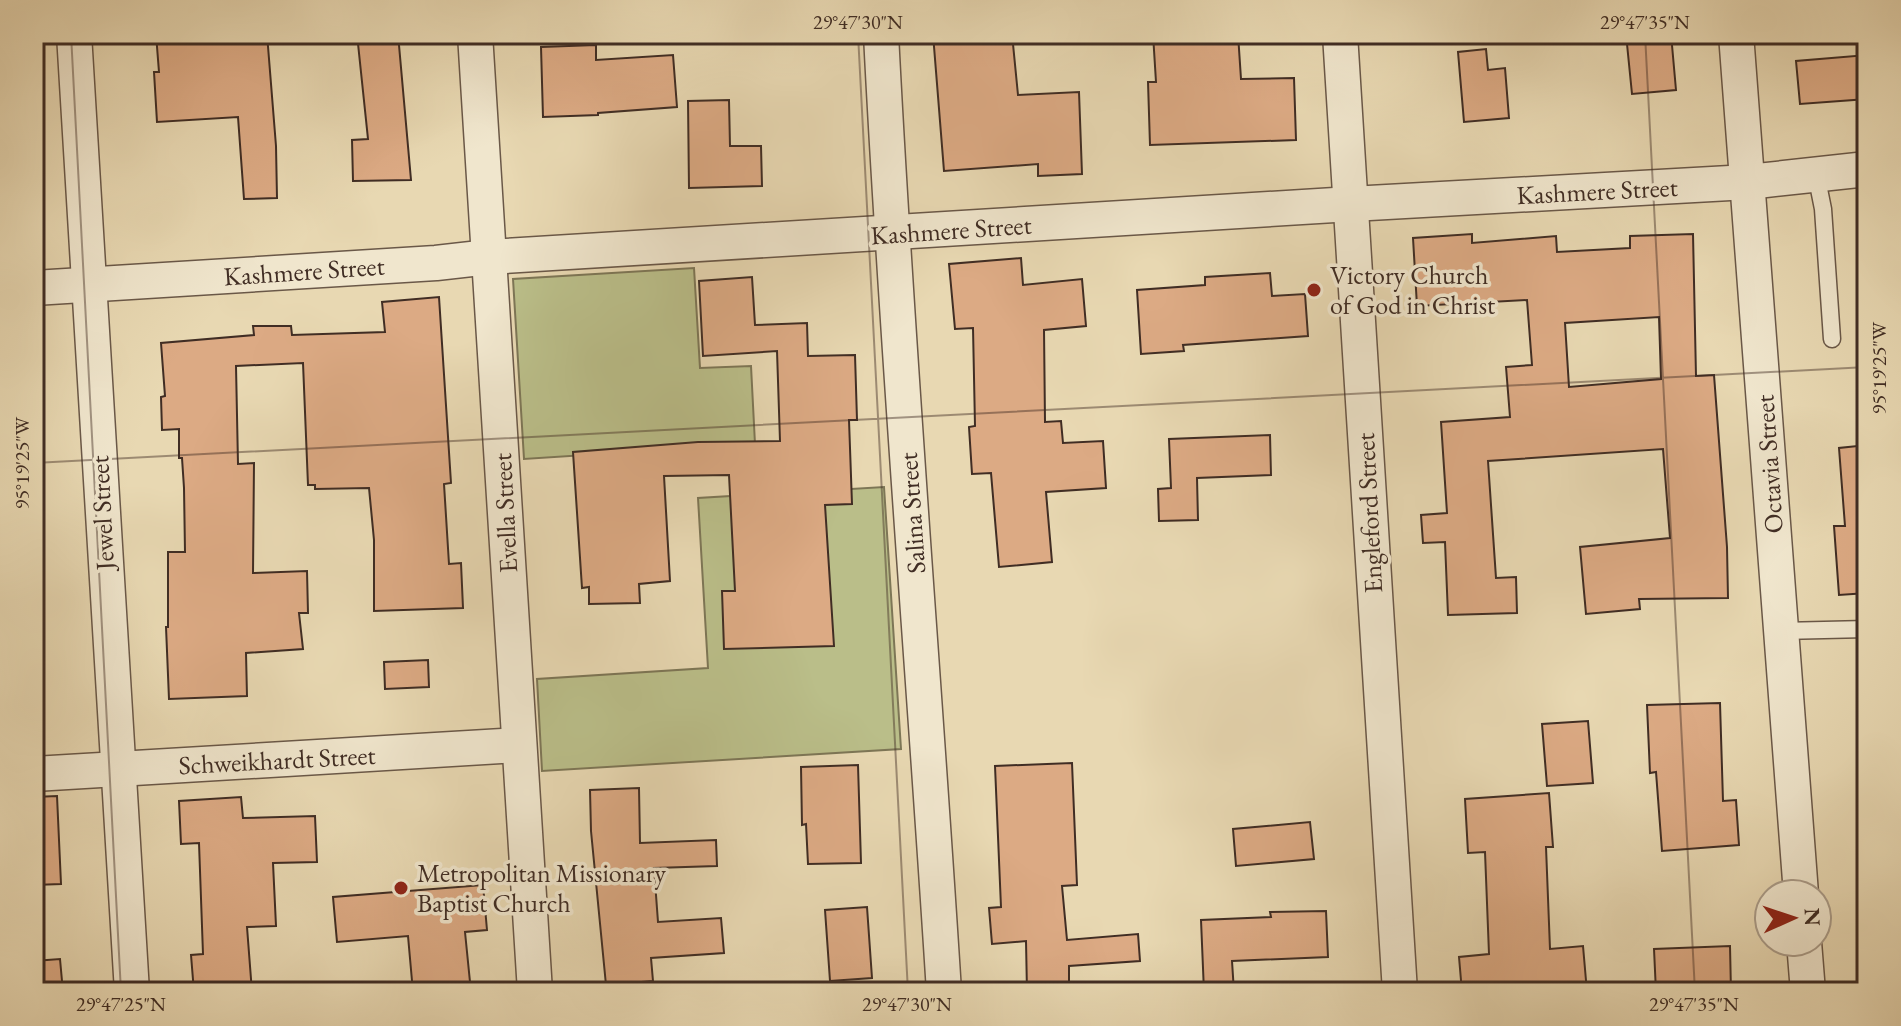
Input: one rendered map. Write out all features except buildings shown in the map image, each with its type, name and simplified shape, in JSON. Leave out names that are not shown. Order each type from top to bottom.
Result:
[{"type":"street","name":"Jewel Street","points":[[74,34],[132,992]]},
{"type":"street","name":"Evella Street","points":[[475,34],[535,992]]},
{"type":"street","name":"Salina Street","points":[[881,34],[891,234],[944,992]]},
{"type":"street","name":"Engleford Street","points":[[1340,34],[1400,992]]},
{"type":"street","name":"Octavia Street","points":[[1736,34],[1800,878]]},
{"type":"street","name":"Kashmere Street","points":[[34,288],[489,257],[1748,182],[1867,169]]},
{"type":"street","name":"Schweikhardt Street","points":[[34,774],[519,745]]},
{"type":"street","points":[[1805,958],[1808,992]]},
{"type":"lane","points":[[1816,174],[1823,209],[1832,339]]},
{"type":"lane","points":[[1781,631],[1867,629]]},
{"type":"green space","points":[[694,268],[700,368],[751,366],[755,444],[524,459],[513,279]]},
{"type":"green space","points":[[884,487],[901,749],[542,771],[537,679],[708,668],[698,498]]},
{"type":"place","name":"Victory Church of God in Christ","points":[[1314,290]]},
{"type":"place","name":"Metropolitan Missionary Baptist Church","points":[[401,888]]}]
